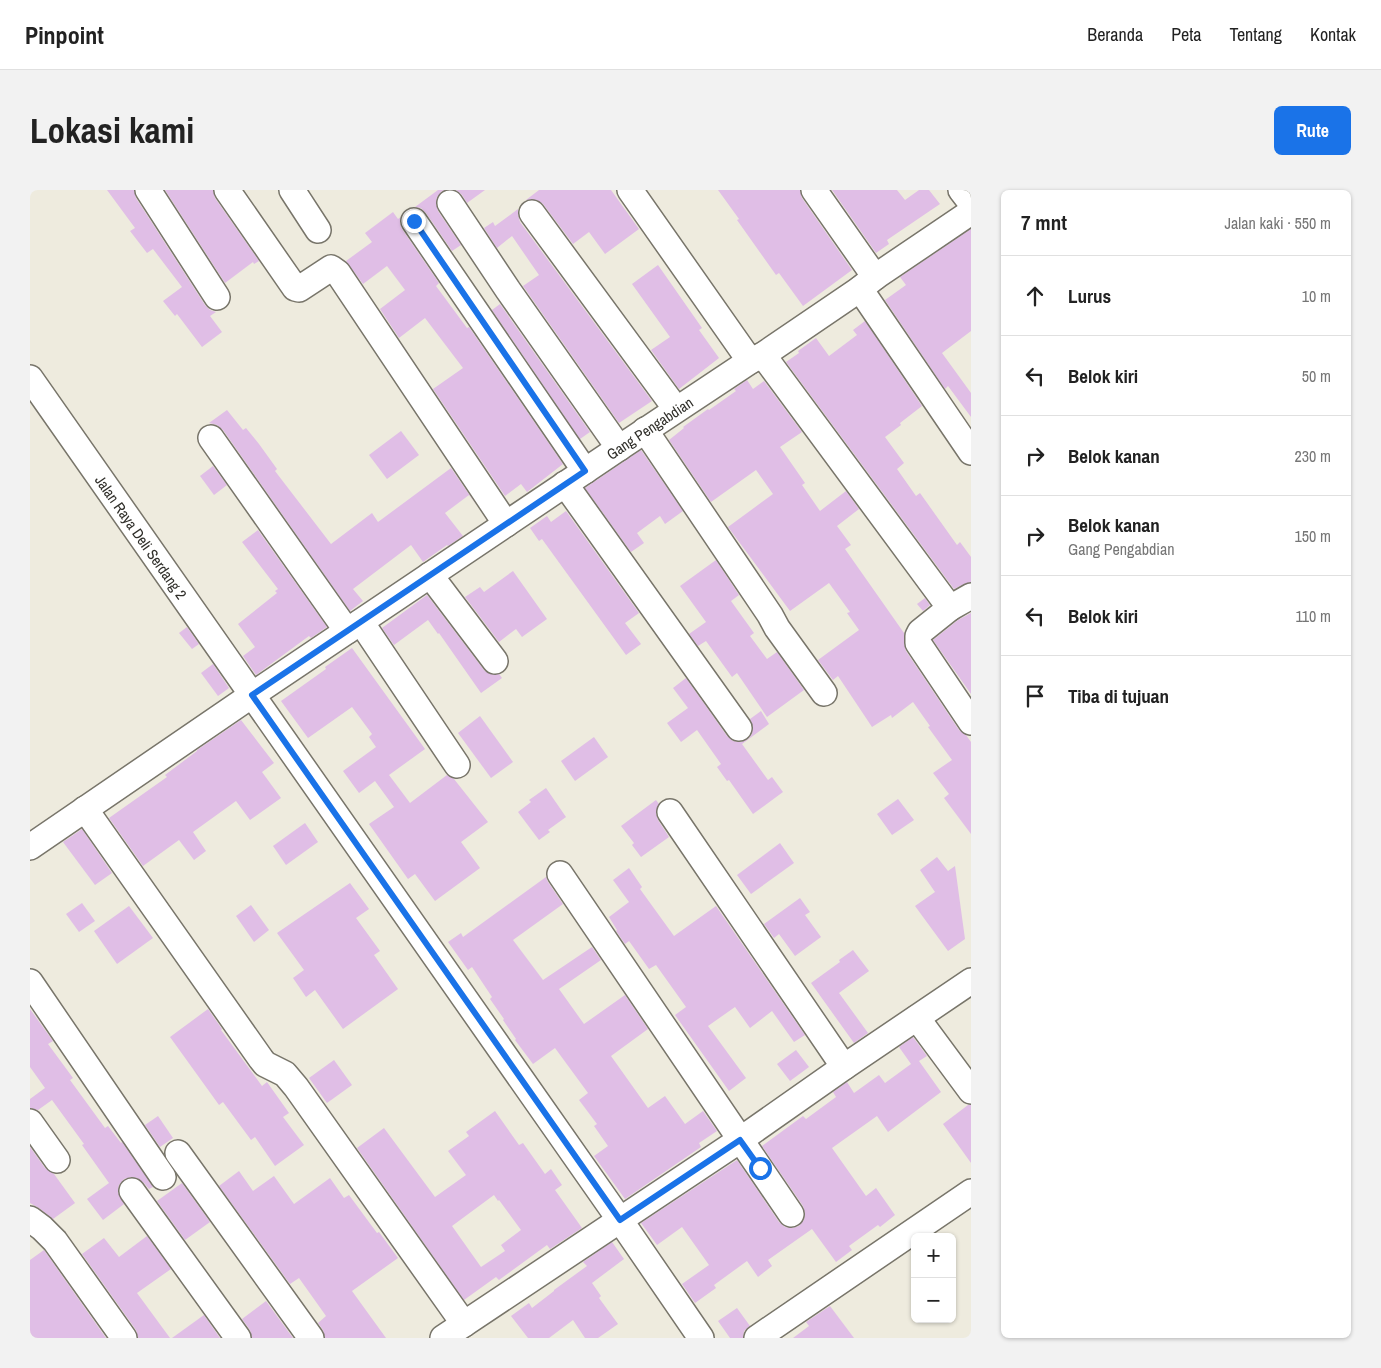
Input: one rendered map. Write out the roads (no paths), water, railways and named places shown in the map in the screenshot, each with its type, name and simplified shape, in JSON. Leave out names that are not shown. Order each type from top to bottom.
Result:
[{"type":"street","points":[[148,190],[217,297]]},
{"type":"street","points":[[227,190],[295,288],[299,289],[331,268],[338,273],[506,524]]},
{"type":"street","points":[[292,190],[318,230]]},
{"type":"street","points":[[630,190],[757,358],[961,602],[920,632],[918,643],[971,722]]},
{"type":"street","points":[[814,190],[971,452]]},
{"type":"street","points":[[961,190],[971,211]]},
{"type":"street","points":[[450,203],[508,290],[619,448]]},
{"type":"street","name":"Gang Pengabdian","points":[[30,847],[676,409],[757,358],[868,283],[971,211]]},
{"type":"street","points":[[532,212],[676,409]]},
{"type":"street","points":[[414,221],[575,477],[740,728]]},
{"type":"street","name":"Jalan Raya Deli Serdang 2","points":[[30,378],[701,1338]]},
{"type":"street","points":[[645,430],[777,628],[824,693]]},
{"type":"street","points":[[211,438],[354,626],[456,765]]},
{"type":"street","points":[[430,575],[495,662]]},
{"type":"street","points":[[85,809],[261,1059],[265,1064],[285,1074],[296,1087],[464,1324]]},
{"type":"street","points":[[670,812],[844,1067]]},
{"type":"street","points":[[560,874],[791,1214]]},
{"type":"street","points":[[443,1338],[740,1140],[971,981]]},
{"type":"street","points":[[30,982],[163,1177]]},
{"type":"street","points":[[917,1018],[971,1091]]},
{"type":"street","points":[[30,1122],[57,1160]]},
{"type":"street","points":[[178,1153],[311,1338]]},
{"type":"street","points":[[132,1190],[238,1338]]},
{"type":"street","points":[[757,1338],[971,1192]]},
{"type":"street","points":[[30,1219],[55,1241],[124,1338]]}]
